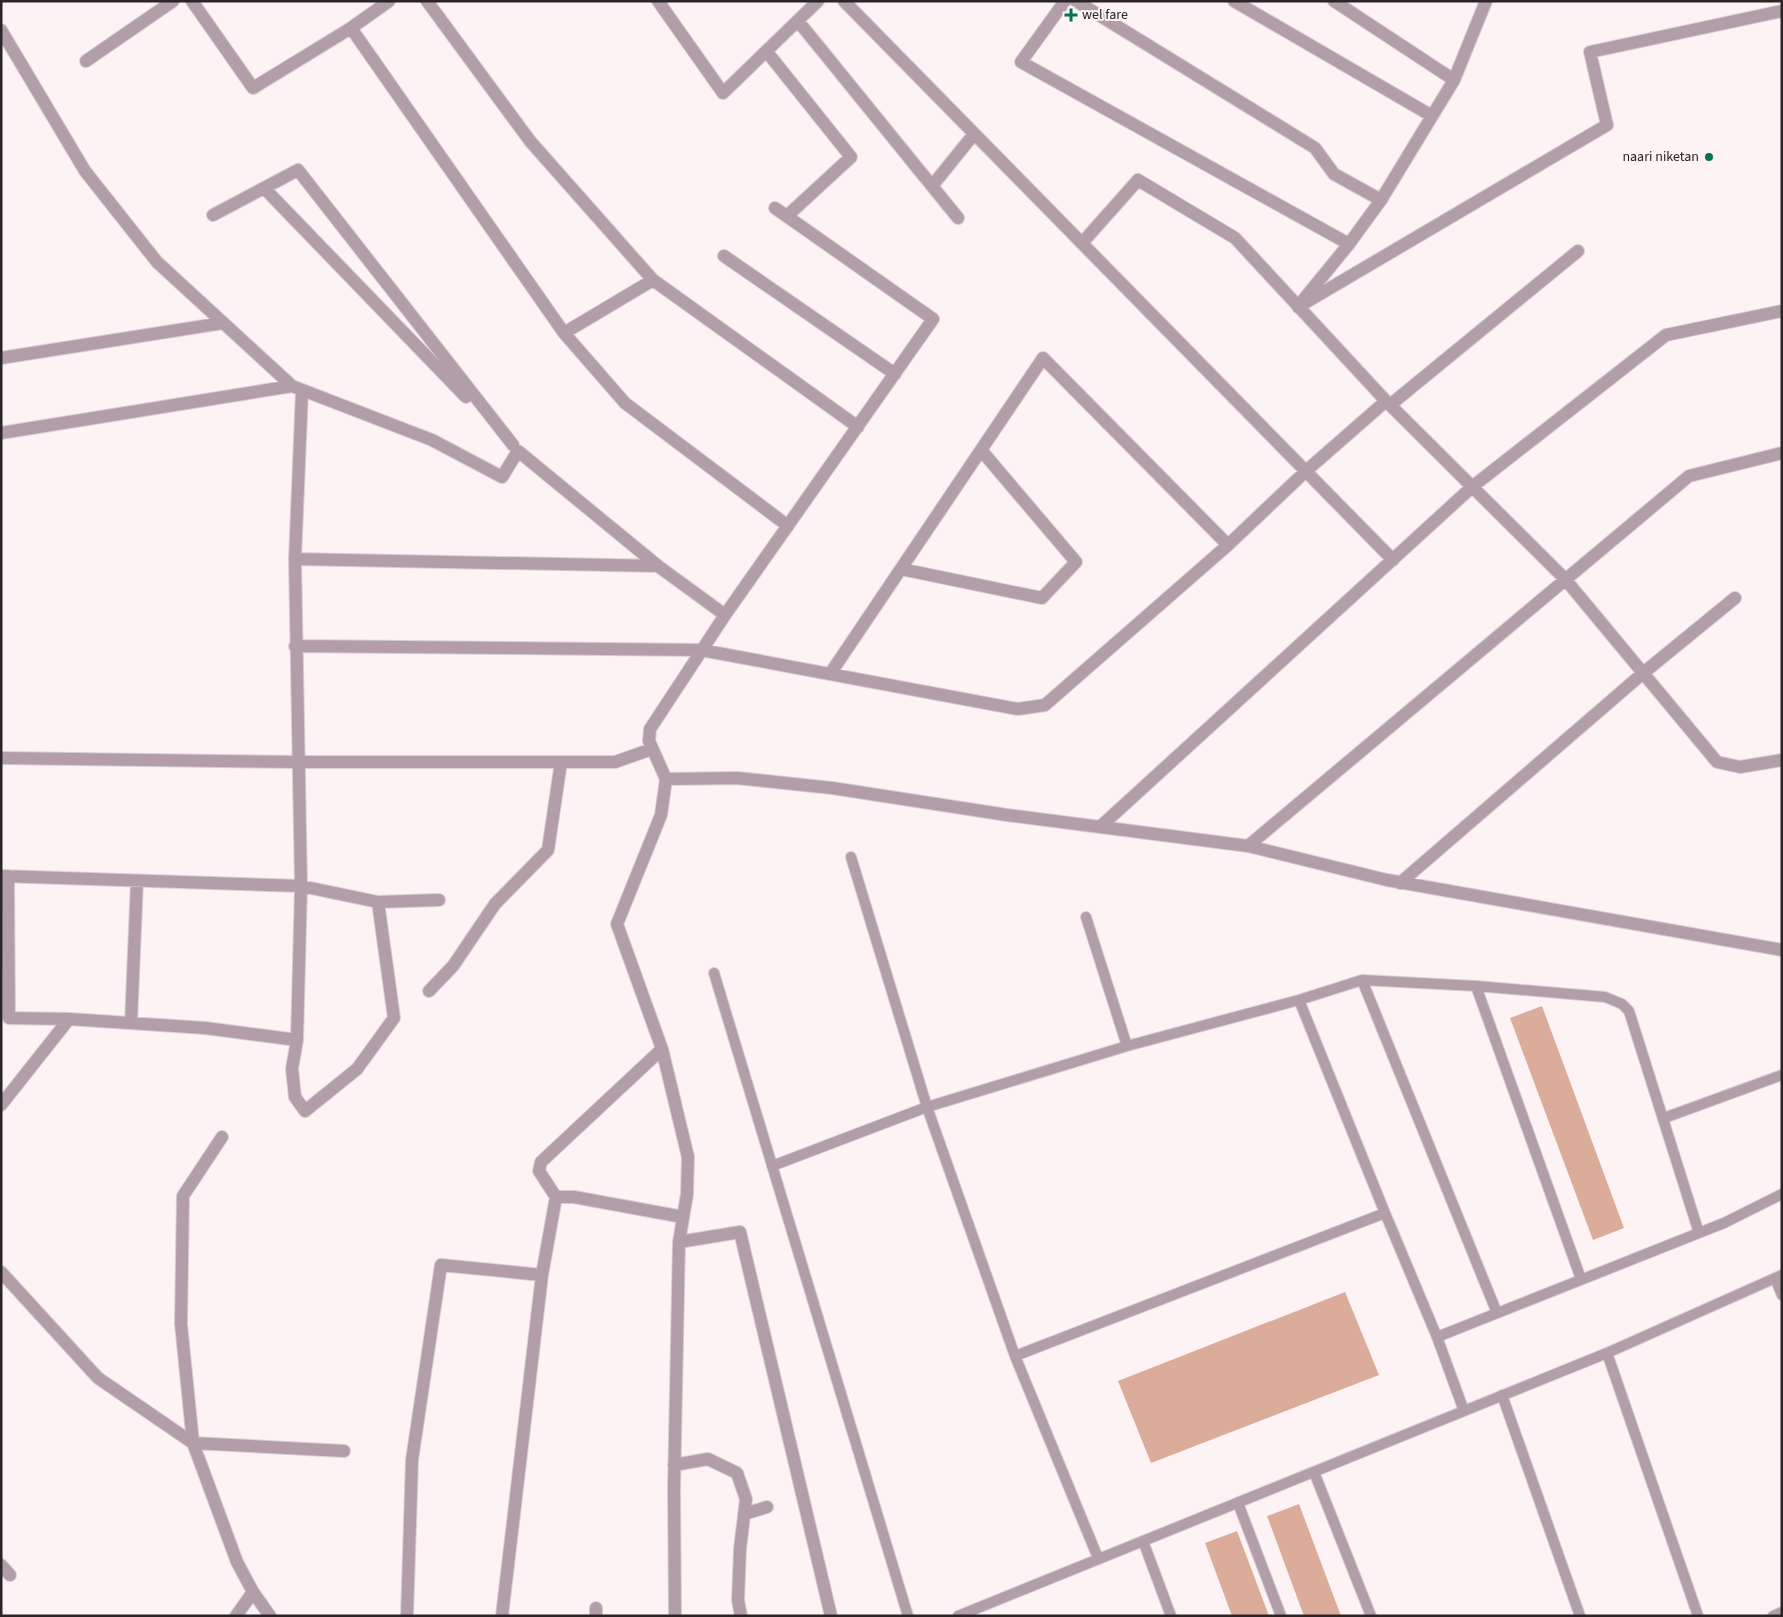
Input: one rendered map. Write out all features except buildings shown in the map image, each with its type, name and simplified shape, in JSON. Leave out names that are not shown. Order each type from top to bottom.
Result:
[{"type":"street","points":[[86,61],[173,1]]},
{"type":"street","points":[[192,1],[252,88],[351,28],[390,1]]},
{"type":"street","points":[[427,1],[530,141],[653,280],[858,427]]},
{"type":"street","points":[[658,1],[723,93],[818,1]]},
{"type":"street","points":[[844,1],[1393,560]]},
{"type":"street","points":[[1064,1],[1021,62],[1349,244]]},
{"type":"street","points":[[1076,1],[1315,148],[1334,174],[1380,200]]},
{"type":"street","points":[[1234,1],[1432,116]]},
{"type":"street","points":[[1334,1],[1454,80]]},
{"type":"street","points":[[1298,307],[1349,244],[1380,200],[1432,116],[1454,80],[1486,1]]},
{"type":"street","points":[[1298,307],[1607,125],[1590,52],[1782,11]]},
{"type":"street","points":[[798,20],[958,218]]},
{"type":"street","points":[[351,28],[564,333],[625,403],[788,526]]},
{"type":"street","points":[[1,30],[85,171],[157,262],[297,389],[432,440],[502,477],[515,448]]},
{"type":"street","points":[[767,52],[851,157],[787,216]]},
{"type":"street","points":[[932,186],[974,134]]},
{"type":"street","points":[[213,215],[298,170],[515,448]]},
{"type":"street","points":[[1082,243],[1138,180],[1235,238],[1388,403],[1565,579],[1717,762],[1740,767],[1782,760]]},
{"type":"street","points":[[265,189],[515,448],[658,566],[725,615]]},
{"type":"street","points":[[675,1616],[674,1465],[678,1242],[687,1194],[688,1157],[662,1049],[617,924],[661,815],[666,779],[648,741],[650,729],[725,615],[934,319],[775,208]]},
{"type":"street","points":[[295,646],[701,650],[1018,709],[1045,705],[1228,545],[1306,471],[1578,251]]},
{"type":"street","points":[[724,256],[895,374]]},
{"type":"street","points":[[564,333],[653,280]]},
{"type":"street","points":[[1100,827],[1472,487],[1666,335],[1782,311]]},
{"type":"street","points":[[1,358],[223,322]]},
{"type":"street","points":[[830,674],[1043,358],[1228,545]]},
{"type":"street","points":[[1,433],[297,389]]},
{"type":"street","points":[[297,389],[295,646],[301,886],[297,1040],[292,1069],[296,1097],[305,1111],[356,1069],[394,1018],[378,902]]},
{"type":"street","points":[[901,570],[1042,598],[1076,562],[981,450]]},
{"type":"street","points":[[1248,846],[1689,476],[1782,453]]},
{"type":"street","points":[[295,559],[658,566]]},
{"type":"street","points":[[1400,883],[1642,674],[1735,598]]},
{"type":"street","points":[[1,758],[299,762],[615,762],[652,749]]},
{"type":"street","points":[[429,991],[452,966],[494,904],[548,850],[561,762]]},
{"type":"street","points":[[666,779],[747,779],[832,788],[1007,815],[1248,846],[1400,883],[1782,950]]},
{"type":"street","points":[[297,1040],[205,1028],[5,1016],[5,876],[301,886],[378,902],[439,900]]},
{"type":"street","points":[[131,1023],[137,881]]},
{"type":"street","points":[[1,1105],[69,1019]]},
{"type":"street","points":[[502,1616],[542,1275],[556,1197],[540,1170],[540,1162],[662,1049]]},
{"type":"street","points":[[222,1137],[183,1196],[182,1324],[193,1443],[237,1562],[270,1616]]},
{"type":"street","points":[[556,1197],[574,1196],[683,1217]]},
{"type":"street","points":[[678,1242],[740,1232],[831,1616]]},
{"type":"street","points":[[407,1616],[412,1460],[441,1265],[542,1275]]},
{"type":"street","points":[[1,1272],[98,1378],[193,1443],[344,1451]]},
{"type":"street","points":[[674,1465],[708,1459],[737,1473],[746,1499],[740,1549],[738,1600],[741,1616]]},
{"type":"street","points":[[744,1514],[767,1507]]},
{"type":"street","points":[[1,1565],[10,1575]]},
{"type":"street","points":[[236,1616],[254,1592]]},
{"type":"lane","points":[[851,857],[927,1107],[1015,1356],[1098,1558]]},
{"type":"lane","points":[[1086,917],[1127,1046]]},
{"type":"lane","points":[[714,973],[908,1616]]},
{"type":"lane","points":[[772,1166],[927,1107],[1127,1046],[1299,1000],[1362,980],[1476,986],[1605,997],[1622,1004],[1628,1011],[1664,1118],[1699,1233]]},
{"type":"lane","points":[[1362,980],[1497,1313]]},
{"type":"lane","points":[[1476,986],[1582,1279]]},
{"type":"lane","points":[[1299,1000],[1385,1214],[1437,1337],[1464,1411]]},
{"type":"lane","points":[[1664,1118],[1782,1075]]},
{"type":"lane","points":[[1437,1337],[1724,1223],[1782,1194]]},
{"type":"lane","points":[[1015,1356],[1385,1214]]},
{"type":"lane","points":[[958,1616],[1607,1353],[1779,1276],[1782,1296]]},
{"type":"lane","points":[[1607,1353],[1698,1616]]},
{"type":"lane","points":[[1502,1395],[1580,1616]]},
{"type":"lane","points":[[1314,1472],[1371,1616]]},
{"type":"lane","points":[[1238,1503],[1281,1616]]},
{"type":"lane","points":[[1143,1541],[1171,1616]]},
{"type":"lane","points":[[1772,1616],[1782,1612]]},
{"type":"place","name":"wel fare","points":[[1071,15]]},
{"type":"place","name":"naari niketan","points":[[1709,157]]}]
